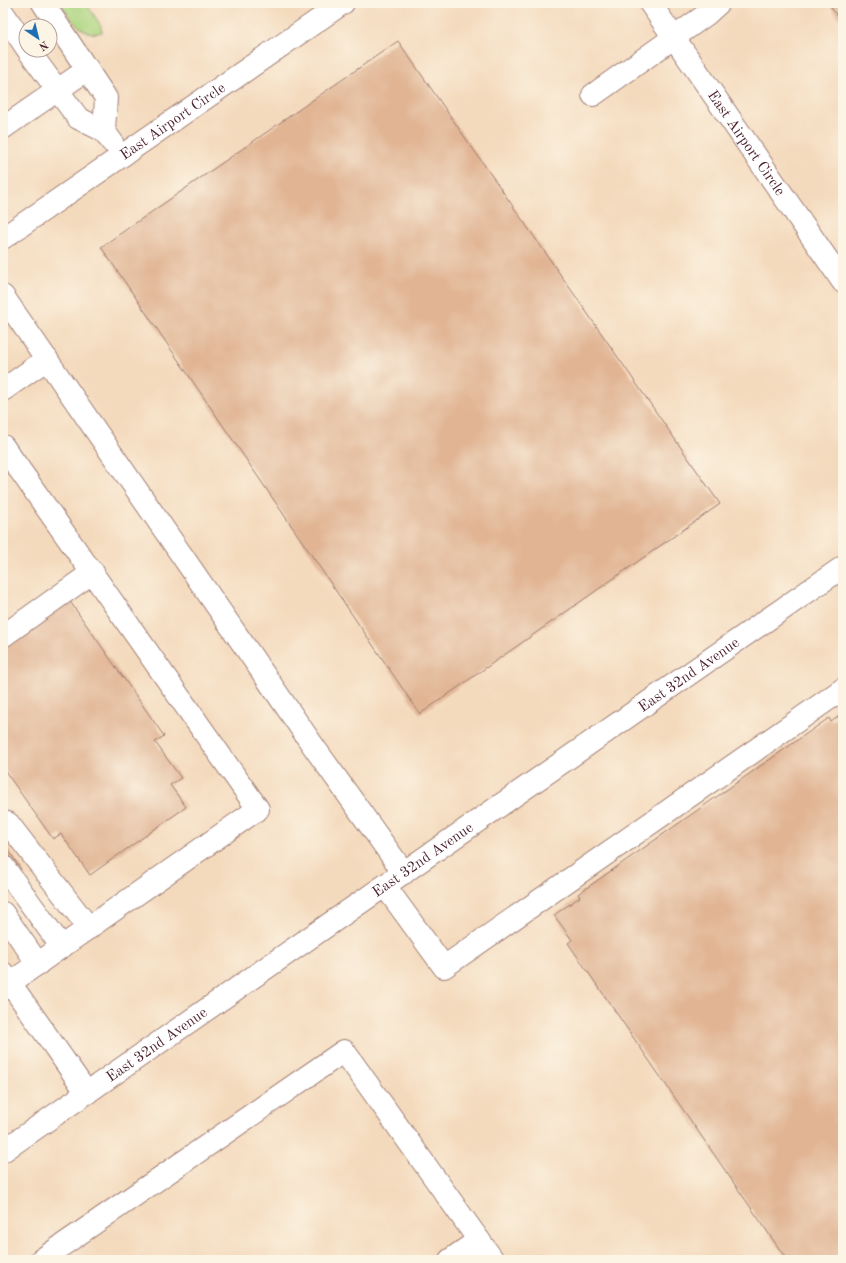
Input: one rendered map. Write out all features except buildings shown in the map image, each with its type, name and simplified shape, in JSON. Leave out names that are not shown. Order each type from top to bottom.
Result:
[{"type":"street","points":[[43,3],[106,98],[104,131]]},
{"type":"street","name":"East Airport Circle","points":[[3,238],[343,3]]},
{"type":"street","name":"East Airport Circle","points":[[650,3],[842,276]]},
{"type":"street","points":[[593,95],[707,14],[719,3]]},
{"type":"street","points":[[3,13],[18,35]]},
{"type":"street","points":[[33,58],[56,91],[78,118],[104,131],[121,155]]},
{"type":"street","points":[[3,128],[88,69]]},
{"type":"street","points":[[3,296],[314,747],[404,873]]},
{"type":"street","points":[[3,390],[47,359]]},
{"type":"street","points":[[3,446],[93,572],[258,809],[38,964],[5,982],[87,1093]]},
{"type":"street","name":"East 32nd Avenue","points":[[3,1152],[843,567]]},
{"type":"street","points":[[3,636],[93,572]]},
{"type":"street","points":[[385,886],[444,967],[843,689]]},
{"type":"street","points":[[3,822],[8,824],[89,928]]},
{"type":"street","points":[[3,866],[62,947]]},
{"type":"street","points":[[3,913],[38,964]]},
{"type":"street","points":[[41,1260],[344,1051],[493,1260]]},
{"type":"street","points":[[450,1260],[478,1240]]},
{"type":"green space","points":[[60,3],[86,3],[101,26],[102,32],[95,33],[83,30],[72,20]]}]
